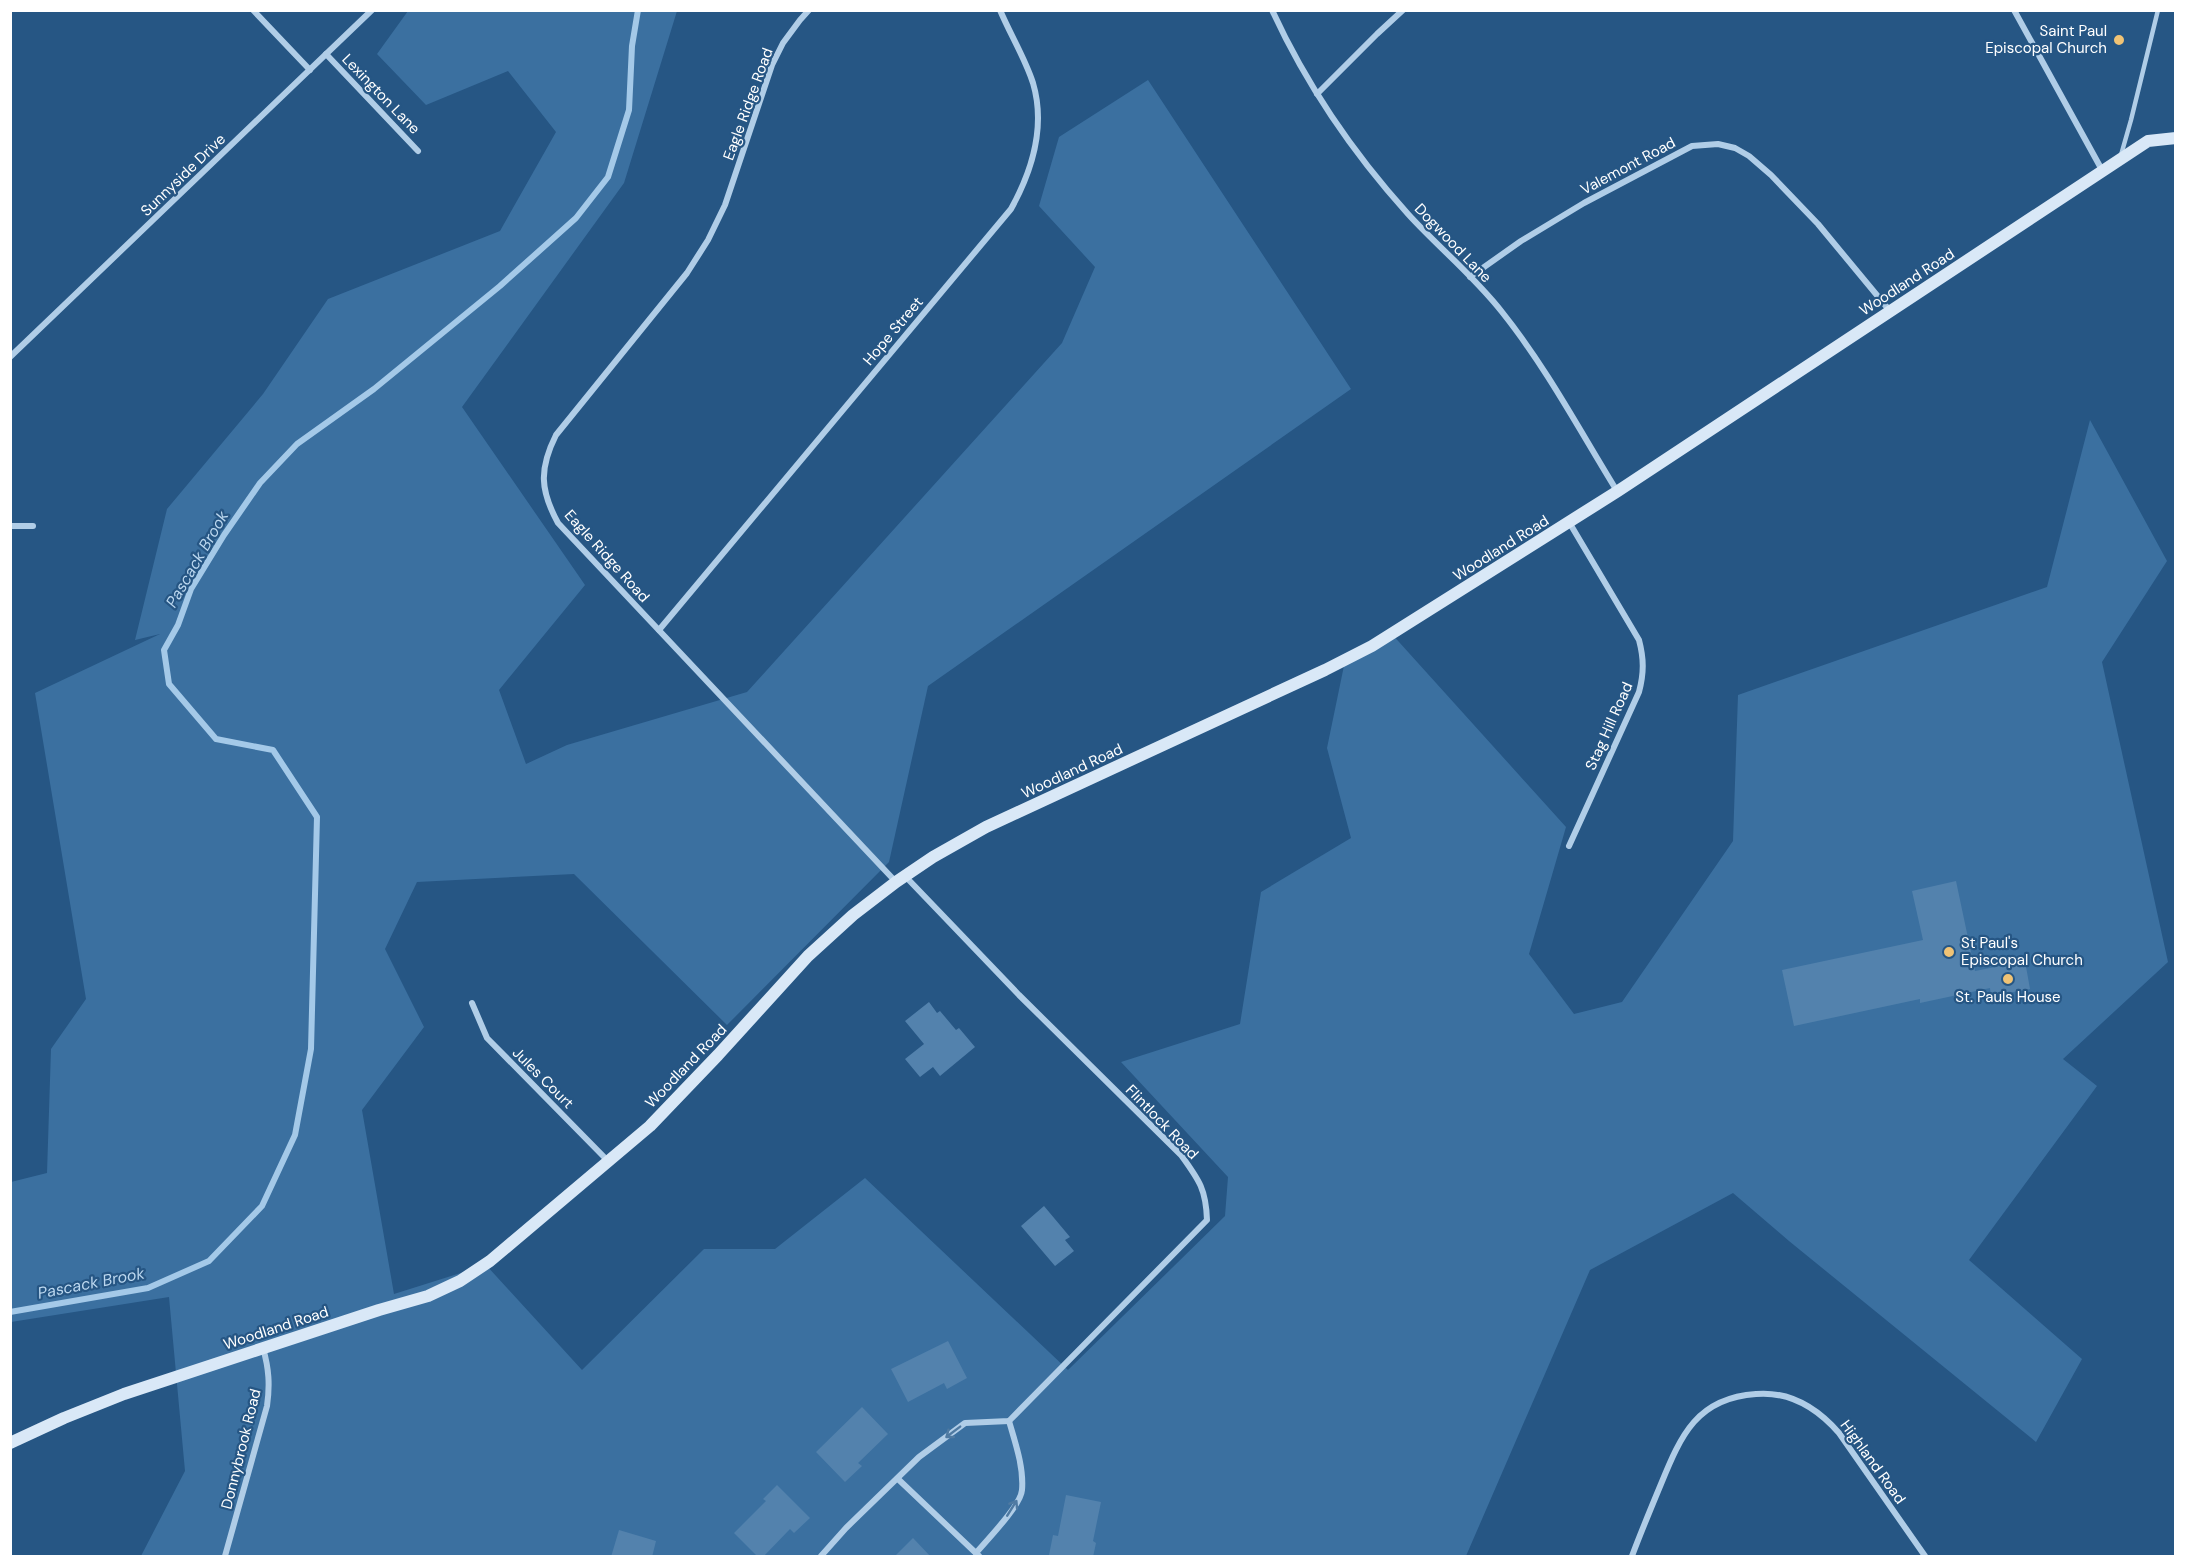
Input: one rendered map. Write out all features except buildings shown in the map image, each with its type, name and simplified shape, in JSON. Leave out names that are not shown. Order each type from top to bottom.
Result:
[{"type":"street","points":[[253,10],[310,70]]},
{"type":"street","name":"Sunnyside Drive","points":[[10,357],[372,10]]},
{"type":"street","name":"Eagle Ridge Road","points":[[809,10],[783,43],[772,65],[725,204],[708,240],[687,273],[556,435],[547,452],[543,472],[544,489],[549,506],[558,523],[901,879]]},
{"type":"street","name":"Hope Street","points":[[659,630],[1011,209],[1025,183],[1033,159],[1038,132],[1037,104],[1033,83],[1000,10]]},
{"type":"street","name":"Dogwood Lane","points":[[1272,10],[1317,94],[1372,172],[1408,214],[1500,310],[1527,345],[1618,491]]},
{"type":"street","points":[[1317,94],[1403,10]]},
{"type":"street","points":[[2014,10],[2103,171]]},
{"type":"street","name":"Lexington Lane","points":[[326,54],[418,151]]},
{"type":"street","name":"Woodland Road","points":[[10,1443],[124,1394],[428,1296],[460,1281],[490,1261],[650,1126],[808,956],[853,915],[933,857],[986,827],[1372,646],[1618,491],[2148,141],[2175,138]]},
{"type":"street","name":"Valemont Road","points":[[1470,277],[1521,241],[1584,202],[1692,146],[1718,144],[1735,148],[1749,156],[1771,175],[1818,224],[1890,312]]},
{"type":"street","name":"Stag Hill Road","points":[[1569,522],[1639,640],[1644,657],[1644,676],[1639,692],[1569,846]]},
{"type":"street","points":[[10,526],[33,526]]},
{"type":"street","name":"Flintlock Road","points":[[901,879],[1181,1155],[1200,1182],[1206,1201],[1207,1220],[1009,1421]]},
{"type":"street","name":"Jules Court","points":[[472,1003],[487,1038],[608,1161]]},
{"type":"street","name":"Donnybrook Road","points":[[225,1557],[267,1406],[270,1386],[268,1367],[262,1348]]},
{"type":"street","name":"Highland Road","points":[[1632,1557],[1677,1444],[1689,1426],[1705,1411],[1723,1401],[1743,1395],[1765,1393],[1786,1396],[1806,1404],[1824,1416],[1839,1433],[1925,1557]]},
{"type":"street","points":[[821,1557],[846,1528],[919,1457],[965,1423],[1009,1421],[1019,1458],[1022,1492],[1005,1520],[977,1555],[898,1479]]},
{"type":"lane","points":[[2119,160],[2132,120],[2158,10]]},
{"type":"shaded area","points":[[408,11],[677,11],[624,183],[462,407],[585,585],[499,690],[526,764],[567,745],[747,692],[1062,343],[1095,267],[1039,206],[1059,137],[1148,80],[1351,389],[928,686],[889,862],[727,1025],[574,874],[417,882],[385,949],[424,1027],[362,1110],[394,1294],[486,1265],[582,1370],[704,1249],[775,1249],[865,1178],[1068,1370],[1225,1216],[1228,1177],[1121,1062],[1240,1024],[1261,892],[1351,838],[1327,748],[1346,656],[1390,632],[1566,827],[1529,954],[1574,1014],[1622,1002],[1733,841],[1738,695],[2047,587],[2090,420],[2167,561],[2102,662],[2168,962],[2063,1059],[2097,1086],[1969,1260],[2082,1359],[2036,1442],[1733,1193],[1590,1270],[1466,1556],[141,1556],[185,1471],[169,1297],[11,1322],[11,1182],[47,1173],[51,1049],[86,999],[35,693],[160,634],[135,640],[167,509],[263,394],[328,299],[500,231],[556,132],[508,71],[426,105],[377,54]]},
{"type":"waterway","name":"Pascack Brook","points":[[10,1312],[148,1288],[209,1261],[262,1206],[295,1135],[311,1049],[317,817],[273,750],[216,739],[169,684],[164,650],[178,625],[191,589],[224,535],[260,483],[297,444],[374,389],[500,286],[576,218],[608,177],[629,110],[632,46],[638,10]]},
{"type":"place","name":"Saint Paul Episcopal Church","points":[[2119,40]]},
{"type":"place","name":"St Paul's Episcopal Church","points":[[1949,952]]},
{"type":"place","name":"St. Pauls House","points":[[2008,979]]}]
